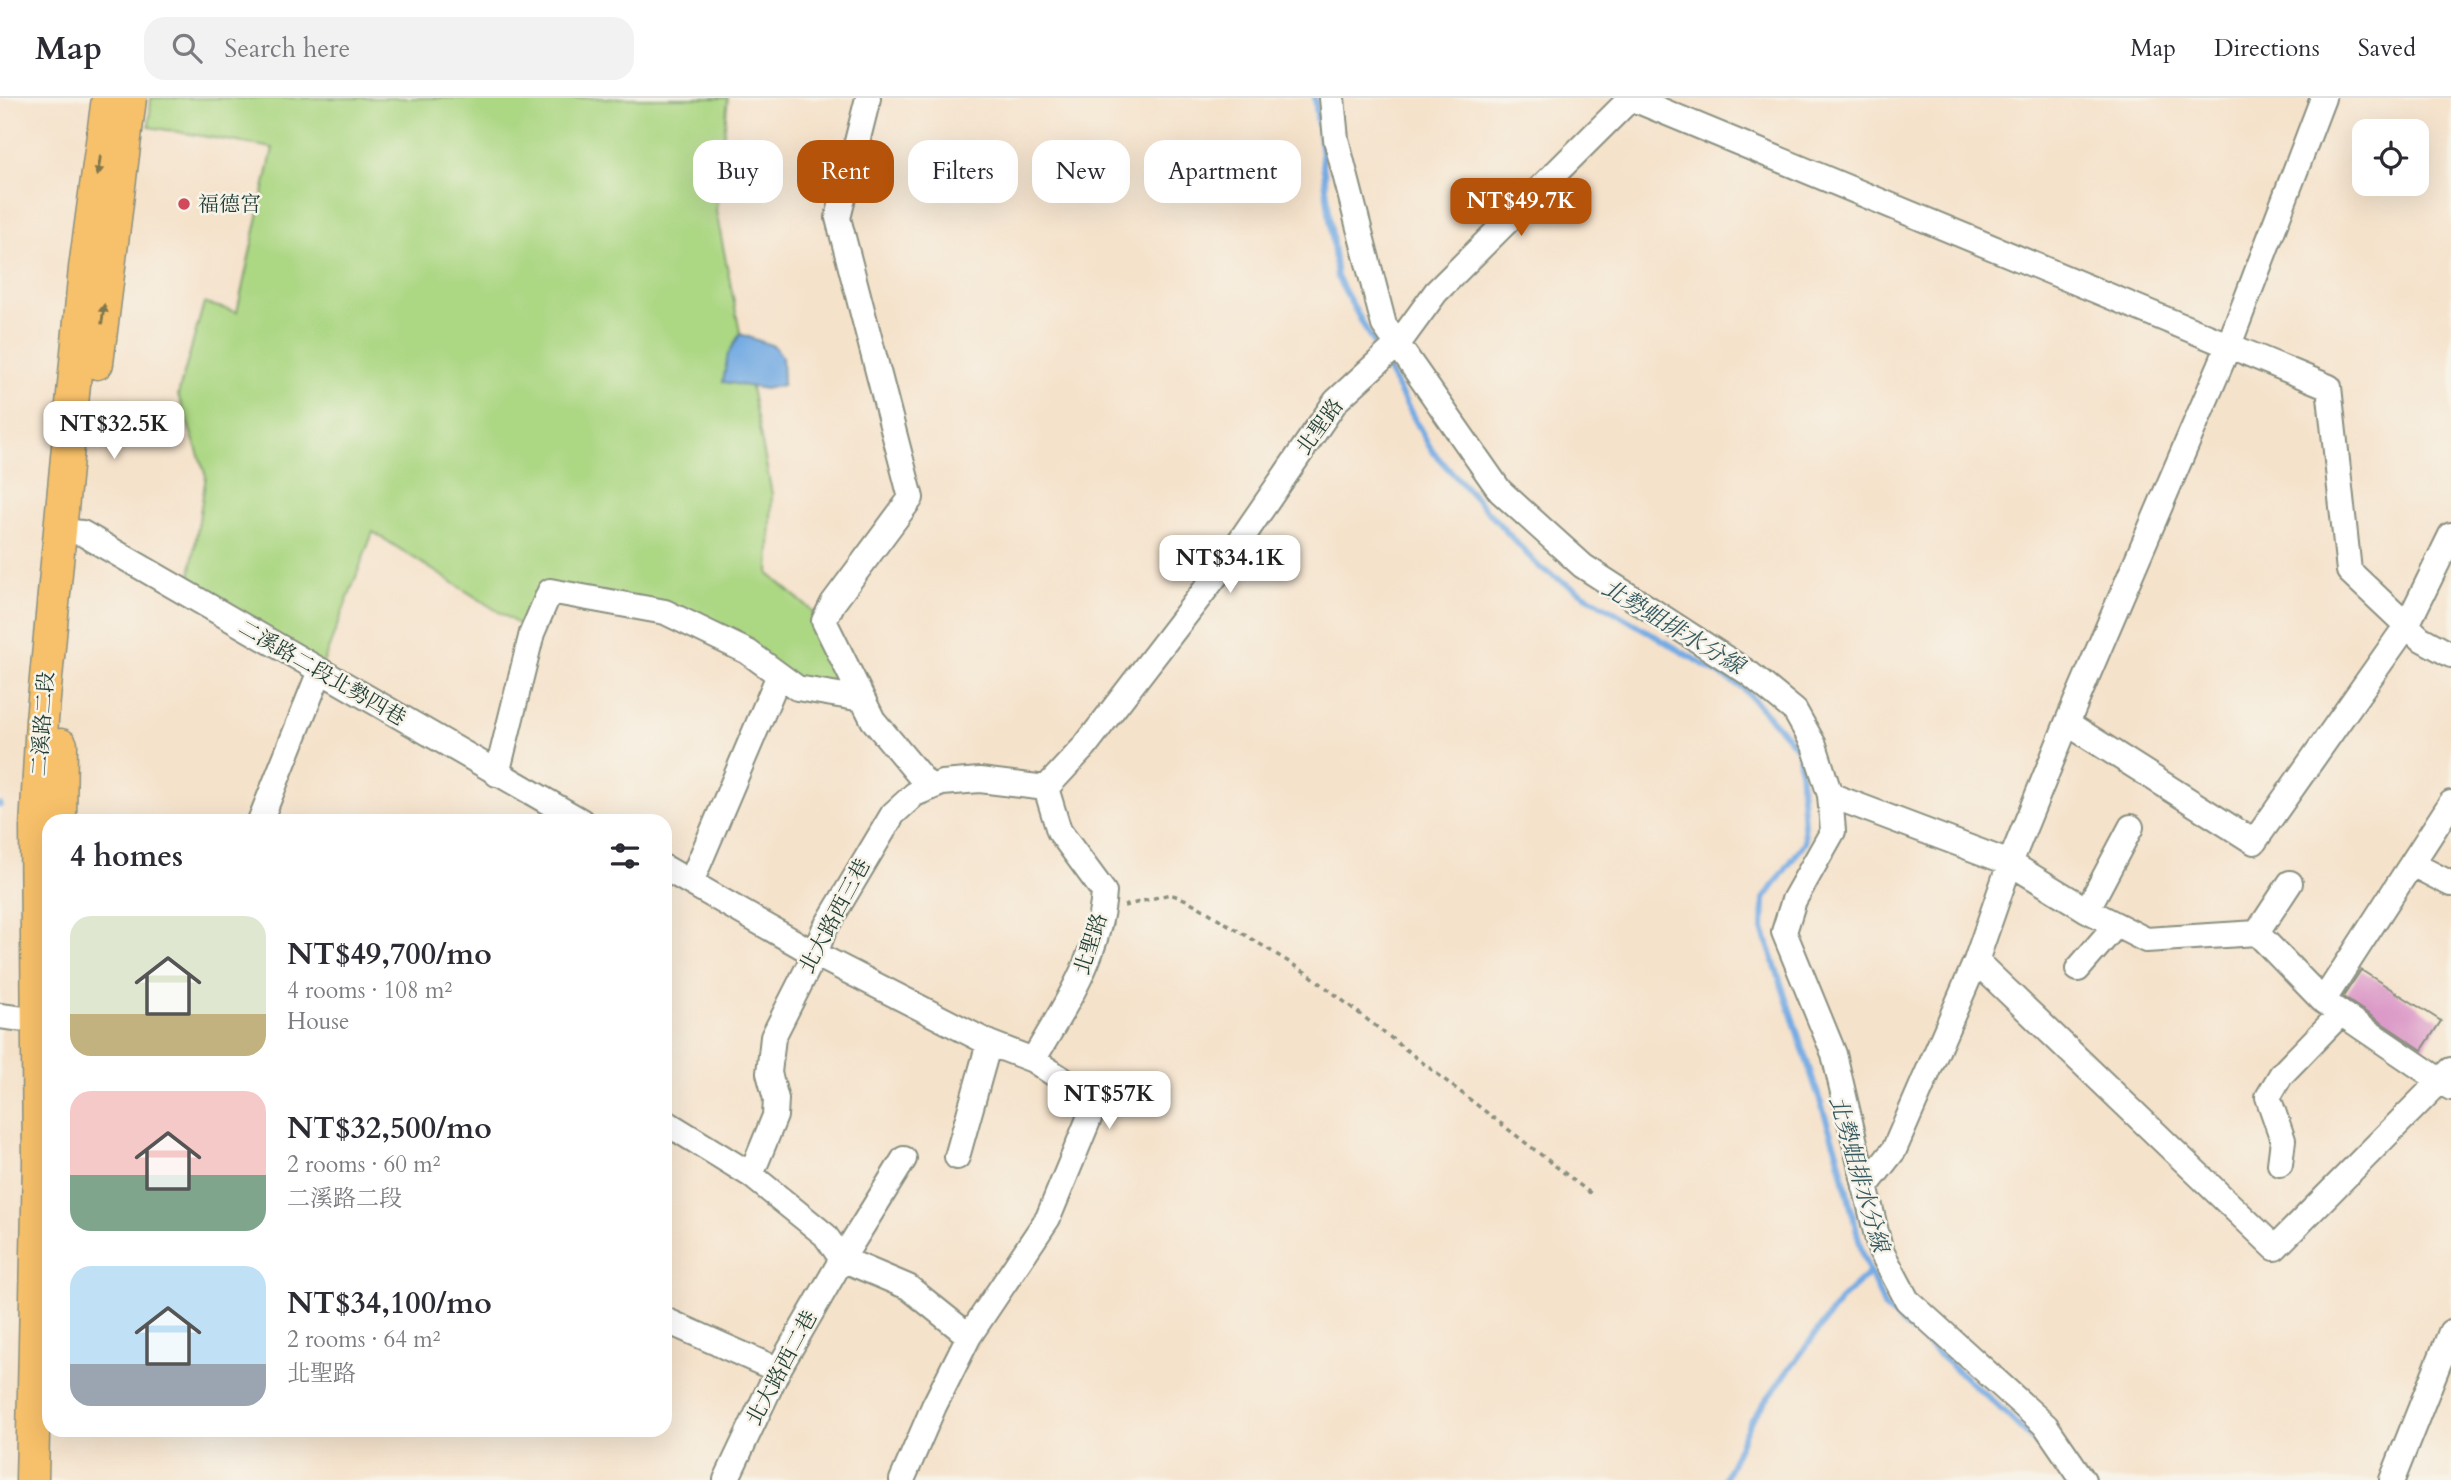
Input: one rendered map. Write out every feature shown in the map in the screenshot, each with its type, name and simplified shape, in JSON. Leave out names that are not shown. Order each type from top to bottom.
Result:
[{"type":"main road","name":"二溪路二段","points":[[49,814],[61,712],[85,268],[108,98]]},
{"type":"main road","name":"二溪路二段","points":[[72,532],[93,398],[130,98]]},
{"type":"main road","name":"二溪路二段","points":[[32,1480],[42,1079]]},
{"type":"main road","points":[[50,1480],[51,1437]]},
{"type":"street","points":[[868,98],[838,218],[911,498],[833,604],[824,621],[873,720],[930,788]]},
{"type":"street","points":[[1332,98],[1336,139],[1384,325],[1387,354],[1500,491],[1583,566],[1750,674],[1795,711],[1814,745],[1830,795],[1833,831],[1794,900],[1784,932],[1835,1055],[1880,1249],[1907,1300],[2046,1426],[2083,1480]]},
{"type":"street","points":[[1631,98],[2329,387],[2349,572],[2420,638],[2451,655]]},
{"type":"street","name":"北聖路","points":[[1032,1060],[1077,985],[1103,915],[1104,892],[1059,831],[1046,788],[1085,746],[1219,573],[1336,401],[1387,354],[1436,292],[1631,98]]},
{"type":"street","points":[[1865,1187],[1894,1150],[1976,961],[2010,863],[2228,345],[2323,98]]},
{"type":"street","name":"二溪路二段北勢四巷","points":[[72,532],[568,814]]},
{"type":"street","points":[[2067,723],[2254,842],[2407,625],[2451,535]]},
{"type":"street","points":[[497,774],[532,633],[551,591],[665,612],[748,652],[797,688],[862,699]]},
{"type":"street","points":[[263,814],[320,671]]},
{"type":"street","points":[[691,882],[779,675]]},
{"type":"street","name":"北大路西三巷","points":[[751,1175],[775,1116],[776,1099],[769,1073],[773,1037],[815,954],[824,930],[893,814],[915,794],[942,783],[980,780],[1046,788]]},
{"type":"street","points":[[1830,795],[2010,863],[2087,910],[2146,940],[2257,933],[2332,1007],[2448,1080],[2275,1248],[1976,961]]},
{"type":"street","points":[[2280,1164],[2283,1140],[2268,1097],[2281,1075],[2332,1007],[2412,864],[2451,803]]},
{"type":"street","points":[[2087,910],[2131,827]]},
{"type":"street","points":[[2412,864],[2451,884]]},
{"type":"street","points":[[672,872],[815,954],[989,1043],[1032,1060],[1089,1097],[1090,1116],[1048,1218],[968,1336],[902,1480]]},
{"type":"street","points":[[2257,933],[2290,883]]},
{"type":"street","points":[[2078,969],[2116,925]]},
{"type":"street","points":[[0,1016],[42,1024]]},
{"type":"street","points":[[957,1157],[989,1043]]},
{"type":"street","points":[[672,1126],[751,1175],[825,1235],[842,1259],[908,1287],[968,1336]]},
{"type":"street","name":"北大路西二巷","points":[[726,1480],[778,1370],[904,1159]]},
{"type":"street","points":[[672,1323],[778,1370]]},
{"type":"street","points":[[2392,1480],[2451,1332]]},
{"type":"path","points":[[1103,915],[1136,902],[1170,894],[1187,900],[1310,975],[1594,1196]]},
{"type":"green space","points":[[151,98],[728,98],[724,140],[693,140],[693,203],[717,203],[716,211],[772,494],[769,574],[824,621],[862,699],[797,688],[665,612],[551,591],[532,633],[373,532],[320,671],[187,595],[206,476],[178,395],[204,303],[237,312],[273,148],[149,127]]},
{"type":"water","points":[[740,334],[774,346],[782,356],[783,385],[765,389],[723,382],[728,354]]},
{"type":"building","points":[[2361,970],[2441,1021],[2422,1050],[2343,997]]},
{"type":"waterway","name":"北勢蛆排水分線","points":[[1315,98],[1337,277],[1379,353]]},
{"type":"waterway","name":"北勢蛆排水分線","points":[[1384,363],[1432,451],[1540,568],[1743,688],[1799,750],[1805,842],[1764,899],[1763,929],[1837,1152],[1863,1256],[1885,1308],[1997,1405],[2063,1470]]},
{"type":"waterway","points":[[1724,1480],[1750,1422],[1842,1298],[1870,1272]]},
{"type":"place","name":"福德宮","points":[[184,204]]}]
